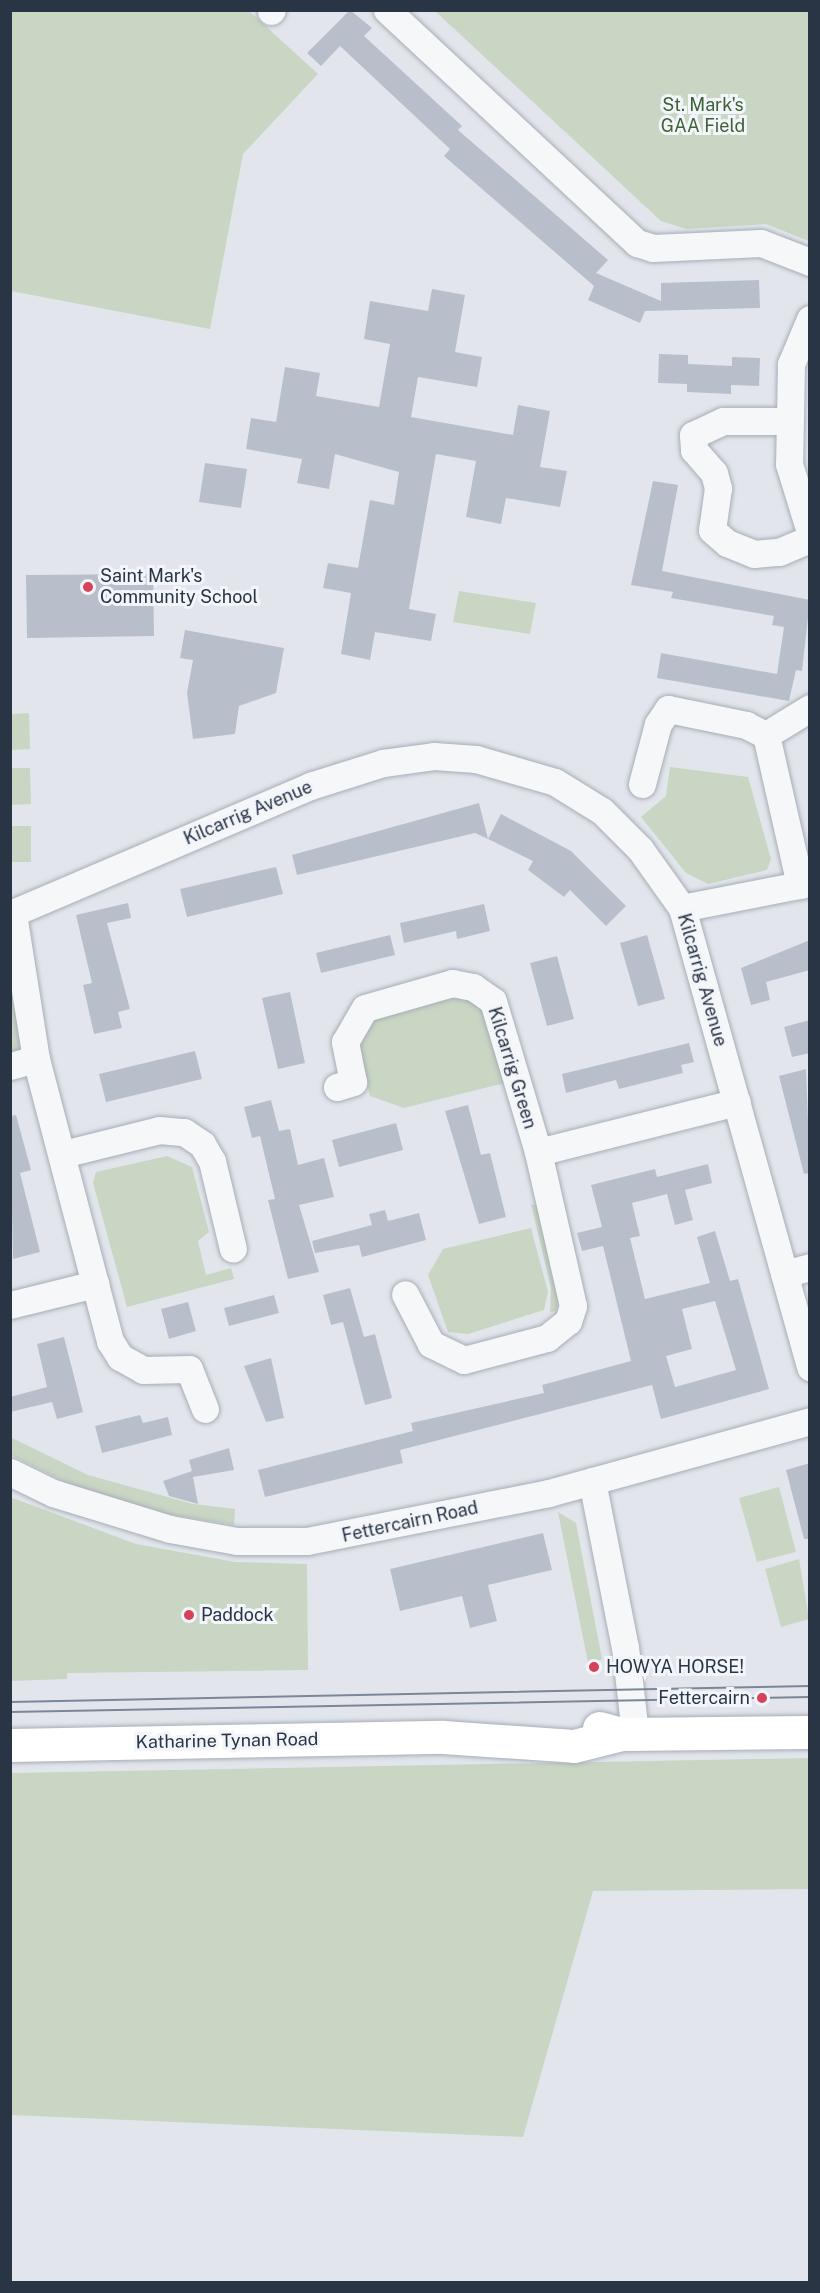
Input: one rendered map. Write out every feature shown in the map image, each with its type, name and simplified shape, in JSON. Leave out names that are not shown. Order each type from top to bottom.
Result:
[{"type":"main road","name":"Katharine Tynan Road","points":[[10,1745],[443,1737],[550,1724],[588,1724],[628,1734],[810,1732]]},
{"type":"street","points":[[387,10],[637,243],[653,248],[761,243],[810,262]]},
{"type":"street","points":[[810,319],[791,364],[789,420],[789,464],[810,532]]},
{"type":"street","points":[[789,420],[723,421],[703,427],[693,435],[694,450],[714,473],[718,488],[712,530],[727,543],[754,554],[779,552],[810,539]]},
{"type":"street","points":[[766,735],[810,708]]},
{"type":"street","points":[[642,784],[658,724],[668,709],[746,725],[766,735],[805,884],[682,908]]},
{"type":"street","name":"Kilcarrig Avenue","points":[[12,914],[310,786],[383,763],[434,756],[518,769],[555,783],[602,811],[640,849],[682,908],[810,1367]]},
{"type":"street","points":[[12,914],[36,1059],[63,1154],[110,1341],[120,1356],[155,1372],[189,1369],[205,1409]]},
{"type":"street","name":"Kilcarrig Green","points":[[337,1088],[353,1082],[345,1042],[365,1008],[452,983],[473,987],[497,1009],[538,1152],[571,1283],[573,1306],[558,1333],[464,1360],[431,1344],[405,1294]]},
{"type":"street","points":[[10,1066],[36,1059]]},
{"type":"street","name":"Kilcarrig Green","points":[[538,1152],[737,1102]]},
{"type":"street","points":[[63,1154],[159,1130],[184,1132],[202,1144],[212,1161],[233,1249]]},
{"type":"street","points":[[784,1274],[810,1267]]},
{"type":"street","points":[[10,1305],[95,1284]]},
{"type":"street","name":"Fettercairn Road","points":[[10,1472],[111,1513],[237,1541],[341,1537],[592,1481],[810,1421]]},
{"type":"street","points":[[592,1481],[625,1647],[628,1734]]},
{"type":"green space","points":[[10,11],[249,11],[318,74],[243,154],[210,329],[11,291]]},
{"type":"green space","name":"St. Mark's GAA Field","points":[[435,11],[809,11],[809,241],[766,224],[686,229],[661,221]]},
{"type":"green space","points":[[459,591],[536,603],[530,634],[453,622]]},
{"type":"green space","points":[[29,713],[30,749],[11,750],[11,714]]},
{"type":"green space","points":[[670,767],[748,777],[771,859],[767,870],[708,884],[686,873],[641,817],[666,796]]},
{"type":"green space","points":[[11,768],[30,768],[31,804],[11,805]]},
{"type":"green space","points":[[10,826],[31,826],[31,862],[11,862]]},
{"type":"green space","points":[[10,955],[22,1049],[10,1060]]},
{"type":"green space","points":[[457,994],[482,1006],[505,1083],[404,1108],[370,1096],[356,1043],[368,1020]]},
{"type":"green space","points":[[167,1156],[192,1167],[209,1232],[198,1241],[206,1275],[231,1268],[234,1279],[127,1307],[93,1183],[96,1172]]},
{"type":"green space","points":[[531,1204],[537,1206],[559,1298],[556,1311],[550,1312],[551,1288]]},
{"type":"green space","points":[[531,1228],[548,1292],[544,1310],[468,1334],[448,1332],[428,1275],[443,1249]]},
{"type":"green space","points":[[10,1437],[88,1475],[193,1504],[235,1509],[234,1525],[148,1511],[69,1484],[11,1455]]},
{"type":"green space","points":[[779,1487],[796,1552],[757,1562],[739,1498]]},
{"type":"green space","points":[[10,1497],[136,1544],[235,1562],[307,1564],[308,1670],[67,1673],[67,1679],[11,1681]]},
{"type":"green space","points":[[558,1512],[576,1523],[602,1659],[594,1663],[588,1663]]},
{"type":"green space","points":[[799,1559],[809,1619],[781,1627],[765,1569]]},
{"type":"green space","points":[[809,1758],[809,1889],[593,1891],[523,2137],[11,2115],[11,1773]]},
{"type":"building","points":[[350,10],[372,28],[364,36],[462,126],[458,130],[608,260],[596,273],[661,301],[661,283],[759,280],[760,308],[645,311],[640,323],[588,300],[594,286],[444,156],[450,149],[340,46],[321,66],[307,53]]},
{"type":"building","points":[[432,289],[465,295],[455,352],[482,357],[477,387],[418,377],[411,417],[513,435],[518,405],[550,411],[540,467],[567,471],[560,507],[506,498],[501,524],[466,517],[476,461],[436,454],[409,609],[436,614],[431,641],[375,632],[370,660],[341,654],[351,593],[323,588],[328,563],[358,568],[370,500],[394,505],[399,472],[335,454],[329,489],[297,483],[302,459],[246,449],[251,418],[276,422],[285,367],[320,373],[316,396],[379,407],[390,344],[364,339],[370,301],[428,311]]},
{"type":"building","points":[[659,354],[688,355],[688,364],[732,366],[732,357],[760,358],[759,386],[731,385],[731,394],[687,392],[687,384],[658,383]]},
{"type":"building","points":[[205,463],[247,469],[241,508],[199,502]]},
{"type":"building","points":[[653,481],[678,485],[662,571],[810,600],[802,671],[796,670],[789,701],[657,678],[661,653],[777,674],[784,627],[772,625],[774,616],[671,598],[673,592],[631,585]]},
{"type":"building","points":[[153,574],[154,636],[27,638],[26,575]]},
{"type":"building","points":[[185,630],[284,648],[276,693],[239,706],[235,734],[193,739],[187,693],[193,660],[180,658]]},
{"type":"building","points":[[479,803],[488,839],[475,833],[297,875],[292,855]]},
{"type":"building","points":[[501,814],[571,851],[626,906],[606,926],[570,890],[564,897],[528,870],[533,861],[488,839]]},
{"type":"building","points":[[276,867],[283,894],[187,917],[180,889]]},
{"type":"building","points":[[128,903],[131,918],[107,923],[130,1009],[118,1012],[122,1028],[94,1034],[83,985],[92,983],[76,915]]},
{"type":"building","points":[[484,904],[490,931],[457,939],[456,931],[404,943],[400,923]]},
{"type":"building","points":[[390,935],[395,955],[321,973],[316,953]]},
{"type":"building","points":[[647,935],[665,999],[638,1006],[620,943]]},
{"type":"building","points":[[810,940],[810,970],[766,982],[770,1000],[751,1005],[741,968]]},
{"type":"building","points":[[557,956],[574,1019],[547,1026],[530,963]]},
{"type":"building","points":[[290,992],[305,1063],[278,1069],[262,998]]},
{"type":"building","points":[[810,1020],[810,1053],[792,1057],[784,1027]]},
{"type":"building","points":[[689,1043],[694,1062],[681,1065],[683,1073],[619,1089],[616,1080],[566,1093],[562,1074]]},
{"type":"building","points":[[195,1051],[202,1079],[106,1102],[99,1074]]},
{"type":"building","points":[[806,1069],[810,1173],[804,1174],[779,1076]]},
{"type":"building","points":[[271,1100],[279,1131],[290,1129],[298,1165],[324,1158],[334,1197],[299,1205],[319,1272],[288,1279],[268,1200],[275,1199],[260,1136],[252,1138],[244,1107]]},
{"type":"building","points":[[468,1105],[481,1155],[490,1153],[506,1217],[479,1224],[445,1111]]},
{"type":"building","points":[[16,1115],[31,1170],[20,1173],[40,1252],[13,1259],[10,1116]]},
{"type":"building","points":[[396,1123],[403,1150],[339,1167],[332,1140]]},
{"type":"building","points":[[708,1164],[712,1183],[685,1190],[693,1220],[675,1225],[667,1194],[632,1203],[640,1236],[630,1238],[645,1299],[710,1283],[697,1237],[715,1231],[730,1281],[738,1279],[769,1389],[661,1419],[652,1385],[400,1450],[403,1463],[265,1497],[258,1470],[413,1431],[411,1423],[544,1393],[542,1385],[631,1361],[603,1246],[582,1251],[577,1233],[602,1227],[591,1185],[655,1169],[657,1177]],"holes":[[[715,1301],[736,1370],[675,1387],[666,1356],[692,1349],[682,1309]]]},
{"type":"building","points":[[385,1210],[388,1221],[419,1213],[426,1240],[362,1257],[359,1245],[315,1253],[312,1241],[372,1225],[369,1214]]},
{"type":"building","points":[[350,1288],[364,1337],[375,1334],[392,1398],[365,1405],[343,1322],[331,1325],[323,1295]]},
{"type":"building","points":[[274,1295],[279,1313],[229,1326],[224,1308]]},
{"type":"building","points":[[188,1302],[196,1331],[169,1339],[161,1309]]},
{"type":"building","points":[[64,1337],[83,1412],[57,1419],[52,1402],[10,1412],[10,1397],[47,1387],[37,1344]]},
{"type":"building","points":[[271,1358],[284,1418],[266,1422],[244,1366]]},
{"type":"building","points":[[140,1415],[143,1423],[168,1417],[172,1435],[102,1453],[95,1426]]},
{"type":"building","points":[[229,1448],[234,1470],[193,1477],[198,1504],[169,1496],[163,1481],[192,1471],[189,1460]]},
{"type":"building","points":[[810,1463],[810,1539],[804,1539],[786,1470]]},
{"type":"building","points":[[543,1533],[552,1570],[488,1585],[497,1621],[470,1628],[462,1596],[400,1611],[390,1569]]},
{"type":"tram line","points":[[10,1702],[810,1686]]},
{"type":"tram line","points":[[10,1712],[810,1697]]},
{"type":"place","name":"Saint Mark's Community School","points":[[88,587]]},
{"type":"place","name":"Paddock","points":[[189,1615]]},
{"type":"place","name":"HOWYA HORSE!","points":[[594,1667]]},
{"type":"place","name":"Fettercairn","points":[[762,1698]]}]
